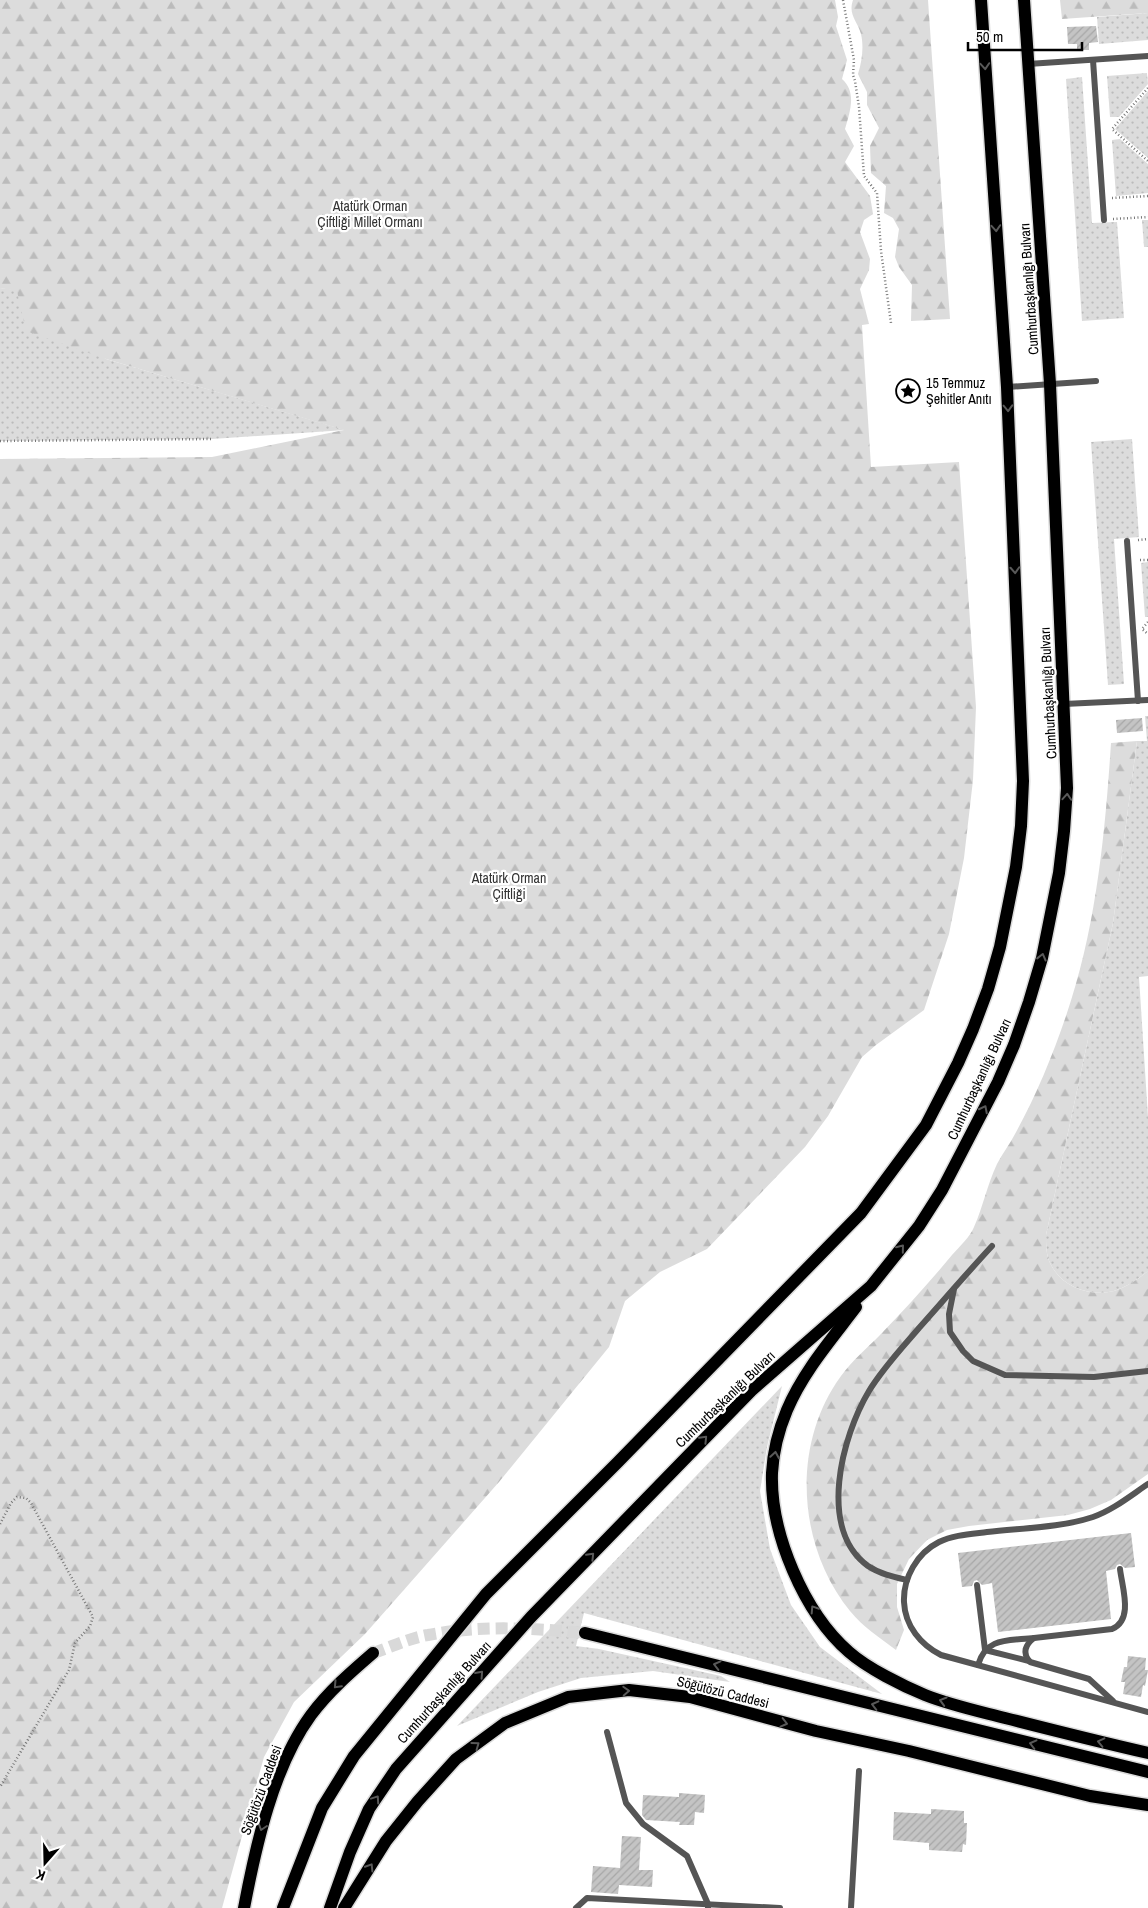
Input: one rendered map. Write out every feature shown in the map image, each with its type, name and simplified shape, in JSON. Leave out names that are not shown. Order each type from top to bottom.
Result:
[{"type":"main road","name":"Cumhurbaşkanlığı Bulvarı","points":[[283,1908],[322,1808],[354,1756],[486,1594],[861,1213],[926,1125],[958,1063],[988,989],[1000,947],[1016,866],[1022,826],[1023,781],[1007,386],[981,0]]},
{"type":"main road","name":"Cumhurbaşkanlığı Bulvarı","points":[[330,1908],[350,1852],[369,1808],[396,1769],[531,1617],[752,1391],[871,1286],[919,1226],[942,1190],[998,1082],[1014,1045],[1042,958],[1051,916],[1064,831],[1067,788],[1050,384],[1024,0]]},
{"type":"main road","points":[[871,1286],[804,1377],[786,1411],[777,1442],[772,1472],[775,1513],[786,1552],[802,1590],[823,1623],[849,1652],[884,1675],[925,1695],[990,1714],[1148,1753]]},
{"type":"main road","name":"Söğütözü Caddesi","points":[[585,1633],[1148,1772]]},
{"type":"main road","name":"Söğütözü Caddesi","points":[[244,1908],[256,1847],[285,1759],[311,1715],[340,1682],[373,1653]]},
{"type":"main road","name":"Söğütözü Caddesi","points":[[344,1908],[386,1841],[418,1801],[456,1759],[505,1723],[568,1697],[629,1690],[690,1697],[816,1731],[909,1751],[1090,1796],[1148,1806]]},
{"type":"lane","points":[[1028,64],[1148,56]]},
{"type":"lane","points":[[1093,60],[1104,220]]},
{"type":"lane","points":[[1007,386],[1096,381]]},
{"type":"lane","points":[[1127,540],[1138,701]]},
{"type":"lane","points":[[1064,704],[1148,700]]},
{"type":"lane","points":[[907,1580],[868,1566],[847,1542],[840,1524],[838,1506],[842,1467],[852,1428],[869,1390],[895,1356],[992,1246]]},
{"type":"lane","points":[[954,1288],[949,1314],[950,1332],[963,1351],[973,1361],[1005,1376],[1094,1377],[1148,1371]]},
{"type":"lane","points":[[1148,1484],[1115,1507],[1093,1517],[1069,1523],[970,1534],[940,1542],[923,1554],[916,1563],[907,1580],[904,1596],[907,1616],[911,1626],[922,1643],[941,1656],[1148,1712]]},
{"type":"lane","points":[[978,1665],[985,1650],[991,1644],[1118,1627],[1122,1622],[1125,1610],[1120,1569]]},
{"type":"lane","points":[[977,1585],[985,1650]]},
{"type":"lane","points":[[1030,1662],[1026,1657],[1025,1649],[1034,1638]]},
{"type":"lane","points":[[985,1650],[1089,1679],[1115,1703]]},
{"type":"lane","points":[[607,1732],[626,1803],[643,1824],[687,1856],[708,1906]]},
{"type":"lane","points":[[851,1908],[859,1771]]},
{"type":"lane","points":[[576,1908],[587,1898],[708,1906],[780,1908]]},
{"type":"path","points":[[843,0],[854,60],[853,75],[859,108],[864,176],[877,193],[881,251],[891,323]]},
{"type":"path","points":[[1148,88],[1112,129],[1148,161]]},
{"type":"path","points":[[1103,199],[1148,196]]},
{"type":"path","points":[[1104,220],[1148,217]]},
{"type":"path","points":[[0,440],[212,439]]},
{"type":"path","points":[[0,1524],[11,1503],[17,1497],[26,1498],[31,1503],[93,1618],[90,1626],[75,1643],[69,1670],[0,1787]]},
{"type":"green space","name":"Atatürk Orman Çiftliği","points":[[0,0],[835,0],[838,17],[836,26],[847,60],[842,79],[847,84],[851,96],[845,129],[854,146],[845,162],[870,196],[873,214],[864,220],[860,232],[870,259],[869,270],[860,289],[869,324],[862,325],[871,467],[959,462],[976,707],[973,780],[964,858],[949,934],[924,1010],[862,1057],[828,1116],[805,1147],[707,1249],[660,1272],[625,1301],[609,1347],[499,1482],[365,1634],[294,1702],[264,1757],[222,1908],[0,1908],[0,459],[212,457],[344,430],[106,359],[26,331],[17,291],[0,288]]},
{"type":"green space","points":[[853,0],[928,0],[950,319],[911,321],[912,285],[899,267],[895,257],[899,229],[893,218],[884,213],[886,186],[871,173],[870,146],[879,128],[867,105],[867,92],[858,74],[862,44],[861,34],[852,14]]},
{"type":"green space","points":[[1060,0],[1148,0],[1148,13],[1062,19]]},
{"type":"green space","points":[[1148,13],[1148,40],[1099,44],[1097,17]]},
{"type":"green space","points":[[1147,73],[1148,84],[1119,117],[1110,117],[1107,76]]},
{"type":"green space","points":[[1082,77],[1092,223],[1117,222],[1124,318],[1082,321],[1066,79]]},
{"type":"green space","points":[[1148,91],[1148,158],[1115,129]]},
{"type":"green space","points":[[1120,139],[1148,164],[1148,193],[1116,196],[1112,140]]},
{"type":"green space","points":[[1142,220],[1148,220],[1148,247],[1144,247]]},
{"type":"green space","points":[[0,288],[17,290],[106,359],[345,430],[212,439],[0,441]]},
{"type":"green space","points":[[1132,439],[1139,537],[1114,539],[1124,684],[1108,685],[1091,442]]},
{"type":"green space","points":[[1148,562],[1148,617],[1145,617],[1141,563]]},
{"type":"green space","points":[[1145,716],[1148,716],[1148,976],[1139,977],[1148,1117],[1148,1271],[1119,1289],[1105,1293],[1096,1293],[1070,1285],[1056,1273],[1048,1258],[1046,1235],[1113,923],[1137,741],[1147,741]]},
{"type":"green space","points":[[1137,741],[1113,923],[1046,1239],[1049,1262],[1056,1273],[1063,1280],[1078,1289],[1096,1293],[1114,1291],[1148,1271],[1148,1474],[1111,1500],[1090,1509],[1068,1515],[947,1530],[927,1540],[909,1559],[897,1584],[897,1607],[904,1630],[896,1650],[866,1627],[850,1611],[832,1585],[819,1556],[811,1526],[807,1495],[808,1463],[814,1432],[825,1403],[845,1370],[917,1296],[964,1242],[974,1227],[997,1164],[1023,1120],[1043,1076],[1061,1031],[1076,983],[1085,950],[1098,881],[1111,743]]},
{"type":"green space","points":[[782,1386],[767,1447],[760,1491],[770,1549],[791,1605],[820,1647],[882,1694],[584,1613],[576,1646],[599,1649],[721,1676],[730,1682],[653,1671],[581,1678],[538,1692],[457,1726]]},
{"type":"building","points":[[1096,26],[1098,42],[1089,43],[1089,50],[1077,50],[1077,44],[1068,44],[1067,27]]},
{"type":"building","points":[[1142,718],[1143,731],[1117,733],[1116,720]]},
{"type":"building","points":[[1131,1533],[1135,1567],[1125,1568],[1120,1564],[1115,1569],[1106,1571],[1111,1619],[998,1632],[992,1583],[982,1585],[977,1580],[974,1581],[972,1586],[962,1587],[958,1553]]},
{"type":"building","points":[[1128,1656],[1146,1658],[1145,1670],[1148,1670],[1141,1697],[1123,1694],[1125,1682],[1121,1682],[1124,1667],[1127,1667]]},
{"type":"building","points":[[679,1793],[705,1795],[704,1813],[695,1812],[694,1825],[679,1825],[680,1822],[646,1820],[642,1815],[643,1795],[679,1797]]},
{"type":"building","points":[[931,1809],[964,1811],[964,1823],[967,1823],[966,1845],[963,1844],[962,1852],[929,1850],[929,1843],[893,1840],[894,1812],[931,1814]]},
{"type":"building","points":[[622,1836],[641,1837],[639,1870],[653,1870],[652,1887],[619,1885],[618,1894],[591,1892],[593,1866],[620,1868]]},
{"type":"tunnel","points":[[373,1653],[421,1636],[467,1630],[526,1629],[585,1633]]},
{"type":"place","name":"15 Temmuz Şehitler Anıtı","points":[[908,391]]},
{"type":"park label","name":"Atatürk Orman Çiftliği Millet Ormanı","points":[[370,214]]}]
